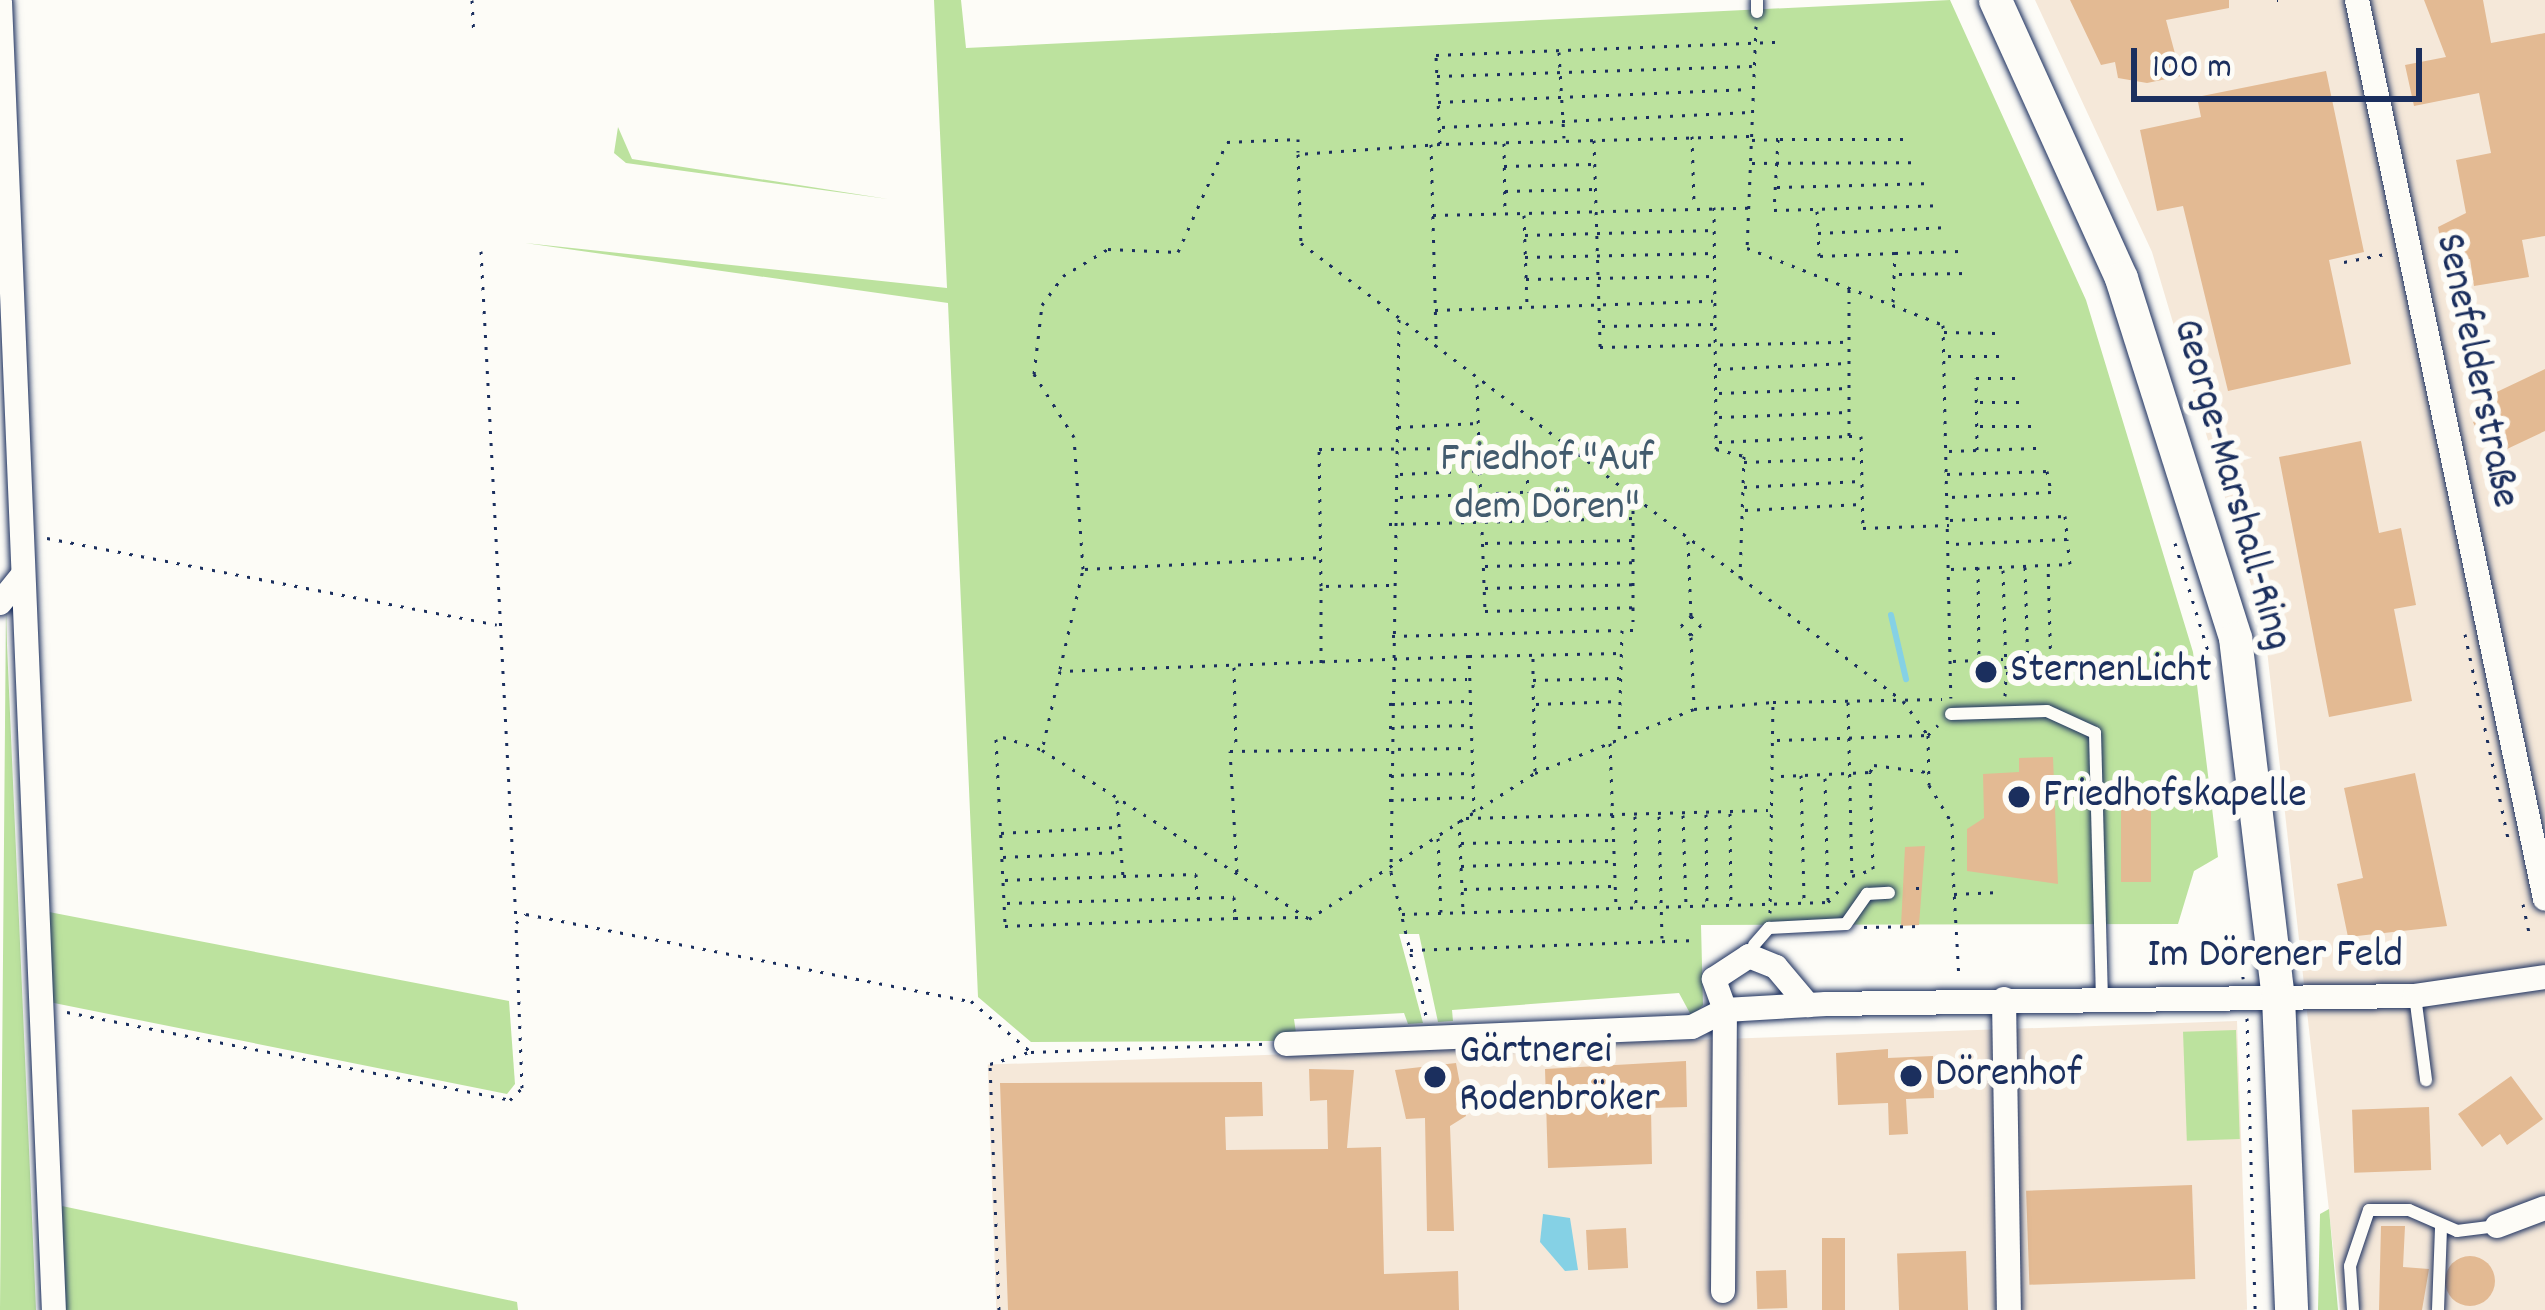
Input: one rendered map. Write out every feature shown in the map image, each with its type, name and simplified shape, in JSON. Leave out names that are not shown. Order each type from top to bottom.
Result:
[{"type":"main road","name":"George-Marshall-Ring","points":[[1995,0],[2121,278],[2235,638],[2278,997],[2291,1310]]},
{"type":"street","name":"Senefelderstraße","points":[[2356,0],[2545,899]]},
{"type":"street","points":[[0,2],[11,536],[22,576],[54,1310]]},
{"type":"street","points":[[0,603],[22,576]]},
{"type":"street","points":[[1724,1291],[1725,1010],[1714,994],[1718,968],[1749,956],[1777,968],[1808,1005]]},
{"type":"street","name":"Im Dörener Feld","points":[[1286,1044],[1692,1027],[1725,1010],[1808,1005],[2415,996],[2545,977]]},
{"type":"street","points":[[2004,999],[2009,1310]]},
{"type":"street","points":[[2497,1226],[2545,1208]]},
{"type":"lane","points":[[1951,714],[2047,712],[2095,733],[2102,998]]},
{"type":"lane","points":[[1754,945],[1769,928],[1846,924],[1867,894],[1889,893]]},
{"type":"lane","points":[[2415,996],[2426,1080]]},
{"type":"lane","points":[[2353,1310],[2350,1266],[2369,1206],[2409,1210],[2441,1228],[2497,1226]]},
{"type":"lane","points":[[2438,1310],[2441,1228]]},
{"type":"path","points":[[472,0],[474,34]]},
{"type":"path","points":[[1440,144],[1436,55],[1782,42]]},
{"type":"path","points":[[1754,43],[1747,248],[1893,304],[1944,332],[1995,333]]},
{"type":"path","points":[[1558,50],[1564,140]]},
{"type":"path","points":[[1438,76],[1753,66]]},
{"type":"path","points":[[1438,102],[1752,89]]},
{"type":"path","points":[[1439,128],[1752,112]]},
{"type":"path","points":[[1692,134],[1694,206]]},
{"type":"path","points":[[1298,154],[1692,134],[1778,140],[1906,139]]},
{"type":"path","points":[[1594,138],[1600,347],[1848,341]]},
{"type":"path","points":[[1042,750],[1083,569],[1074,437],[1034,374],[1042,305],[1063,276],[1108,249],[1178,252],[1227,142],[1298,139],[1300,242],[1436,340],[1476,379],[1903,701],[1928,735],[1929,772],[1952,824],[1953,861]]},
{"type":"path","points":[[1778,140],[1774,210],[1938,205]]},
{"type":"path","points":[[1504,141],[1505,213]]},
{"type":"path","points":[[1431,144],[1436,340]]},
{"type":"path","points":[[1750,164],[1918,162]]},
{"type":"path","points":[[1504,166],[1595,164]]},
{"type":"path","points":[[1775,188],[1933,183]]},
{"type":"path","points":[[1504,191],[1596,189]]},
{"type":"path","points":[[1714,207],[1716,442]]},
{"type":"path","points":[[1433,215],[1748,208]]},
{"type":"path","points":[[1815,274],[1820,256],[1817,208]]},
{"type":"path","points":[[1524,213],[1527,306]]},
{"type":"path","points":[[1818,233],[1949,227]]},
{"type":"path","points":[[1525,235],[1714,230]]},
{"type":"path","points":[[42,1007],[510,1100],[522,1088],[482,251]]},
{"type":"path","points":[[1820,256],[1960,251]]},
{"type":"path","points":[[1893,304],[1895,253]]},
{"type":"path","points":[[2344,262],[2392,253]]},
{"type":"path","points":[[1525,256],[1714,254]]},
{"type":"path","points":[[1897,274],[1967,273]]},
{"type":"path","points":[[1526,278],[1714,276]]},
{"type":"path","points":[[1849,287],[1849,436]]},
{"type":"path","points":[[1435,310],[1714,301]]},
{"type":"path","points":[[1399,317],[1398,497],[1389,524],[1390,872],[1431,1037]]},
{"type":"path","points":[[1599,326],[1714,324]]},
{"type":"path","points":[[996,740],[1005,926],[1305,916],[1390,872],[1461,819],[1535,773],[1694,709],[1773,702],[1951,699],[1944,332]]},
{"type":"path","points":[[1946,356],[2006,356]]},
{"type":"path","points":[[1715,369],[1849,362]]},
{"type":"path","points":[[1977,450],[1976,378],[2015,378]]},
{"type":"path","points":[[1476,379],[1485,611],[1634,607]]},
{"type":"path","points":[[1715,394],[1849,388]]},
{"type":"path","points":[[1977,402],[2026,402]]},
{"type":"path","points":[[1715,417],[1849,412]]},
{"type":"path","points":[[1398,427],[1478,423]]},
{"type":"path","points":[[1978,426],[2032,426]]},
{"type":"path","points":[[1716,442],[1861,436],[1863,528],[2065,516],[2070,564],[1951,569]]},
{"type":"path","points":[[1740,578],[1743,441]]},
{"type":"path","points":[[1716,442],[1744,459],[1861,458]]},
{"type":"path","points":[[1321,662],[1318,448],[1398,452],[1479,448]]},
{"type":"path","points":[[1947,451],[2037,448]]},
{"type":"path","points":[[1398,474],[1527,468],[1528,491]]},
{"type":"path","points":[[1947,473],[2047,471],[2051,493],[1948,497]]},
{"type":"path","points":[[1744,487],[1862,481]]},
{"type":"path","points":[[1398,497],[1569,490],[1570,518]]},
{"type":"path","points":[[1392,636],[1634,629],[1633,497]]},
{"type":"path","points":[[1744,510],[1863,504]]},
{"type":"path","points":[[1389,524],[1633,518]]},
{"type":"path","points":[[2169,522],[2210,657]]},
{"type":"path","points":[[11,536],[499,626]]},
{"type":"path","points":[[1688,537],[1690,616],[1681,626],[1691,635],[1694,709]]},
{"type":"path","points":[[1950,544],[2067,538]]},
{"type":"path","points":[[1482,543],[1633,540]]},
{"type":"path","points":[[1083,569],[1319,557]]},
{"type":"path","points":[[1483,566],[1633,562]]},
{"type":"path","points":[[2006,674],[2050,672],[2048,565]]},
{"type":"path","points":[[2025,566],[2028,673]]},
{"type":"path","points":[[1978,567],[1979,660]]},
{"type":"path","points":[[2003,567],[2005,713]]},
{"type":"path","points":[[1484,588],[1633,584]]},
{"type":"path","points":[[1321,586],[1389,585]]},
{"type":"path","points":[[1690,616],[1701,625],[1691,635]]},
{"type":"path","points":[[1619,738],[1622,630]]},
{"type":"path","points":[[1060,671],[1622,652]]},
{"type":"path","points":[[1533,655],[1535,773]]},
{"type":"path","points":[[1468,656],[1474,812]]},
{"type":"path","points":[[1953,661],[2005,659]]},
{"type":"path","points":[[1234,665],[1236,749],[1244,757]]},
{"type":"path","points":[[1533,680],[1621,678]]},
{"type":"path","points":[[1389,680],[1469,679]]},
{"type":"path","points":[[1848,700],[1852,876]]},
{"type":"path","points":[[1389,704],[1469,701]]},
{"type":"path","points":[[1534,704],[1620,701]]},
{"type":"path","points":[[1770,904],[1770,810],[1778,776],[1773,702]]},
{"type":"path","points":[[1389,727],[1469,724]]},
{"type":"path","points":[[1775,740],[1928,735]]},
{"type":"path","points":[[1003,737],[1042,750],[1305,916]]},
{"type":"path","points":[[1610,742],[1616,908]]},
{"type":"path","points":[[1235,766],[1244,757],[1470,748]]},
{"type":"path","points":[[1236,749],[1227,757],[1235,766],[1237,873]]},
{"type":"path","points":[[1778,776],[1870,772],[1904,764],[1929,772]]},
{"type":"path","points":[[1389,775],[1470,772]]},
{"type":"path","points":[[1402,914],[1828,902],[1852,876],[1873,869],[1870,772]]},
{"type":"path","points":[[1825,774],[1828,902]]},
{"type":"path","points":[[1801,775],[1804,903]]},
{"type":"path","points":[[1389,800],[1471,797]]},
{"type":"path","points":[[1116,798],[1124,876]]},
{"type":"path","points":[[1461,819],[1770,810]]},
{"type":"path","points":[[1730,811],[1731,905]]},
{"type":"path","points":[[1706,812],[1707,906]]},
{"type":"path","points":[[1683,813],[1686,906]]},
{"type":"path","points":[[1659,814],[1662,941]]},
{"type":"path","points":[[1635,815],[1636,907]]},
{"type":"path","points":[[1461,819],[1463,914]]},
{"type":"path","points":[[1000,833],[1119,826]]},
{"type":"path","points":[[1438,837],[1441,914]]},
{"type":"path","points":[[1461,843],[1613,839]]},
{"type":"path","points":[[1002,857],[1121,852]]},
{"type":"path","points":[[1461,866],[1614,861]]},
{"type":"path","points":[[1954,872],[1959,979]]},
{"type":"path","points":[[1003,880],[1196,874],[1197,898]]},
{"type":"path","points":[[1464,889],[1614,886]]},
{"type":"path","points":[[1916,888],[1923,888]]},
{"type":"path","points":[[1954,893],[2000,892]]},
{"type":"path","points":[[1004,903],[1234,896],[1235,918]]},
{"type":"path","points":[[516,923],[526,914],[971,1001],[1031,1052]]},
{"type":"path","points":[[1846,924],[1922,926]]},
{"type":"path","points":[[1408,950],[1690,940]]},
{"type":"path","points":[[2247,1024],[2255,1310]]},
{"type":"path","points":[[999,1310],[989,1064],[1031,1052],[1286,1044]]},
{"type":"shaded area","points":[[2035,0],[2545,0],[2545,1310],[2340,1310],[2265,632],[2152,252]]},
{"type":"shaded area","points":[[2237,1021],[2247,1310],[996,1310],[988,1065]]},
{"type":"green space","name":"Friedhof \"Auf dem Dören\"","points":[[934,0],[961,0],[966,48],[1950,0],[2086,300],[2193,652],[2218,857],[2194,871],[2178,924],[1701,925],[1703,1005],[1692,1017],[1679,993],[1452,1010],[1453,1021],[1438,1022],[1419,934],[1399,934],[1423,1023],[1408,1024],[1404,1013],[1294,1019],[1297,1040],[1287,1041],[1031,1042],[978,997],[948,303],[525,243],[947,288]]},
{"type":"green space","points":[[618,127],[632,159],[888,199],[626,163],[614,153]]},
{"type":"green space","points":[[6,607],[7,645],[36,1310],[0,1310]]},
{"type":"green space","points":[[49,912],[509,1001],[515,1084],[507,1094],[49,1002]]},
{"type":"green space","points":[[2236,1030],[2240,1139],[2187,1141],[2183,1032]]},
{"type":"green space","points":[[62,1206],[517,1302],[518,1310],[66,1310]]},
{"type":"green space","points":[[2329,1209],[2338,1310],[2318,1310],[2320,1214]]},
{"type":"water","points":[[1543,1214],[1570,1218],[1578,1270],[1565,1271],[1540,1242]]},
{"type":"building","points":[[2070,0],[2229,0],[2229,8],[2166,20],[2181,76],[2147,83],[2118,78],[2115,62],[2101,65]]},
{"type":"building","points":[[2424,0],[2483,0],[2491,43],[2545,33],[2545,236],[2522,240],[2529,277],[2474,286],[2470,259],[2445,264],[2438,227],[2466,213],[2456,160],[2491,153],[2479,93],[2414,106],[2405,65],[2446,57]]},
{"type":"building","points":[[2326,71],[2364,252],[2329,260],[2351,364],[2228,391],[2183,206],[2157,211],[2140,130],[2201,117],[2197,97]]},
{"type":"building","points":[[2545,369],[2545,431],[2507,449],[2501,436],[2483,444],[2473,422],[2491,413],[2484,398]]},
{"type":"building","points":[[2361,441],[2379,533],[2401,528],[2416,605],[2394,609],[2412,701],[2329,717],[2279,457]]},
{"type":"building","points":[[2053,757],[2058,884],[1967,871],[1967,829],[1984,818],[1983,774],[2019,772],[2019,758]]},
{"type":"building","points":[[2415,773],[2447,926],[2348,937],[2337,884],[2363,878],[2344,788]]},
{"type":"building","points":[[2121,792],[2151,792],[2151,882],[2121,882]]},
{"type":"building","points":[[1925,846],[1919,925],[1901,926],[1905,847]]},
{"type":"building","points":[[1888,1049],[1888,1058],[1933,1056],[1934,1098],[1906,1099],[1908,1134],[1889,1135],[1888,1103],[1838,1105],[1836,1053]]},
{"type":"building","points":[[1686,1061],[1687,1107],[1651,1108],[1652,1164],[1548,1168],[1545,1069]]},
{"type":"building","points":[[1456,1063],[1466,1116],[1450,1126],[1454,1231],[1427,1231],[1425,1118],[1406,1119],[1395,1070]]},
{"type":"building","points":[[1309,1069],[1354,1070],[1347,1148],[1381,1147],[1384,1274],[1458,1271],[1459,1310],[1008,1310],[1000,1083],[1262,1082],[1263,1116],[1225,1117],[1226,1150],[1328,1149],[1327,1100],[1310,1101]]},
{"type":"building","points":[[2511,1076],[2543,1119],[2507,1145],[2500,1134],[2482,1147],[2458,1114]]},
{"type":"building","points":[[2429,1107],[2431,1170],[2354,1173],[2352,1110]]},
{"type":"building","points":[[2192,1185],[2195,1279],[2029,1285],[2026,1191]]},
{"type":"building","points":[[2381,1226],[2405,1226],[2403,1267],[2429,1269],[2422,1310],[2379,1310]]},
{"type":"building","points":[[1626,1228],[1628,1268],[1588,1270],[1586,1230]]},
{"type":"building","points":[[1822,1238],[1845,1238],[1845,1310],[1822,1310]]},
{"type":"building","points":[[1966,1251],[1968,1310],[1899,1310],[1897,1253]]},
{"type":"building","points":[[2470,1256],[2487,1264],[2495,1281],[2487,1298],[2470,1306],[2453,1298],[2445,1281],[2453,1264]]},
{"type":"building","points":[[1786,1270],[1787,1308],[1757,1309],[1756,1271]]},
{"type":"waterway","points":[[1891,615],[1906,679]]},
{"type":"place","name":"SternenLicht","points":[[1986,672]]},
{"type":"place","name":"Friedhofskapelle","points":[[2019,797]]},
{"type":"place","name":"Dörenhof","points":[[1911,1076]]},
{"type":"place","name":"Gärtnerei Rodenbröker","points":[[1435,1077]]}]
